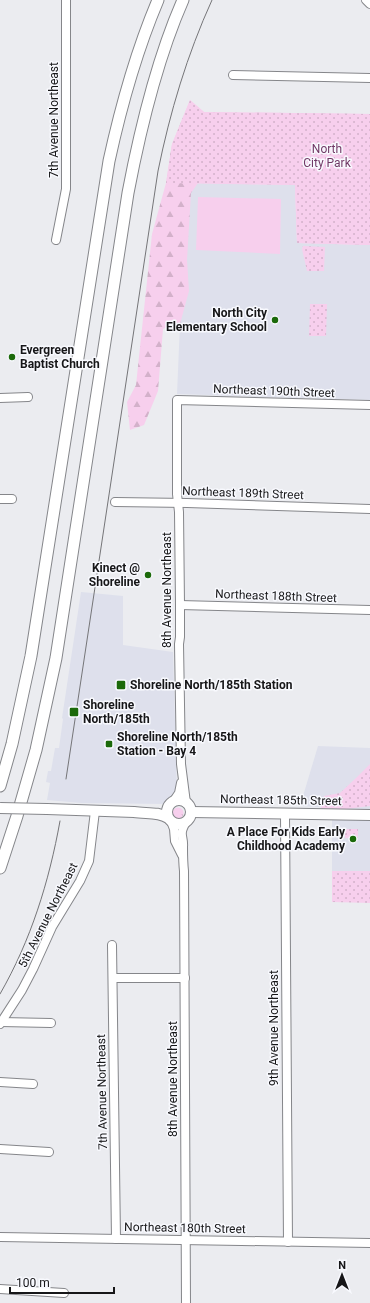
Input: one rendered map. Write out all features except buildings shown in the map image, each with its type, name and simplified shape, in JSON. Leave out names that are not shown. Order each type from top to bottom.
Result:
[{"type":"highway","points":[[0,786],[14,737],[30,656],[109,161],[119,115],[132,71],[158,0]]},
{"type":"highway","points":[[0,868],[36,750],[56,658],[126,200],[134,160],[153,87],[183,0]]},
{"type":"main road","points":[[0,808],[95,810],[160,814],[178,824],[186,822],[189,818],[188,807],[179,801],[144,808],[134,812]]},
{"type":"main road","points":[[170,819],[167,811],[171,803]]},
{"type":"main road","name":"Northeast 185th Street","points":[[188,807],[284,814],[370,815]]},
{"type":"street","name":"7th Avenue Northeast","points":[[56,240],[66,189],[66,0]]},
{"type":"street","points":[[366,0],[370,4]]},
{"type":"street","points":[[233,76],[370,78]]},
{"type":"street","points":[[0,398],[28,397]]},
{"type":"street","name":"Northeast 190th Street","points":[[177,400],[370,405]]},
{"type":"street","name":"8th Avenue Northeast","points":[[177,400],[180,605],[179,644],[182,780],[188,807]]},
{"type":"street","points":[[0,499],[12,499]]},
{"type":"street","name":"Northeast 189th Street","points":[[115,502],[370,509]]},
{"type":"street","name":"Northeast 188th Street","points":[[180,605],[370,610]]},
{"type":"street","name":"8th Avenue Northeast","points":[[171,803],[178,793],[182,780]]},
{"type":"street","name":"5th Avenue Northeast","points":[[0,1023],[22,990],[52,927],[80,881],[89,861],[95,810]]},
{"type":"street","name":"9th Avenue Northeast","points":[[284,814],[288,1242]]},
{"type":"street","name":"8th Avenue Northeast","points":[[170,819],[174,830],[174,841],[182,855]]},
{"type":"street","name":"8th Avenue Northeast","points":[[186,822],[181,835],[184,846],[182,855],[184,871],[185,978],[186,1303]]},
{"type":"street","name":"7th Avenue Northeast","points":[[112,945],[116,1239]]},
{"type":"street","points":[[113,978],[185,978]]},
{"type":"street","points":[[0,1023],[51,1023]]},
{"type":"street","points":[[0,1082],[32,1084]]},
{"type":"street","points":[[0,1148],[50,1152]]},
{"type":"street","name":"Northeast 180th Street","points":[[0,1237],[370,1242]]},
{"type":"street","points":[[0,1290],[64,1293]]},
{"type":"shaded area","name":"North City Elementary School","points":[[186,183],[295,185],[297,243],[370,245],[370,400],[177,394]]},
{"type":"shaded area","name":"Shoreline North/185th Station","points":[[81,592],[123,596],[123,645],[173,652],[177,792],[171,801],[165,804],[81,803],[47,800],[50,783],[46,782],[48,771],[51,771],[55,748],[59,748],[62,718]]},
{"type":"shaded area","points":[[318,746],[370,748],[370,871],[332,871],[332,808],[300,806]]},
{"type":"green space","name":"North City Park","points":[[190,100],[204,112],[370,114],[370,245],[297,243],[295,185],[198,183],[191,193],[187,260],[189,291],[180,324],[174,323],[163,329],[158,391],[144,425],[130,430],[127,402],[136,385],[152,234],[166,183],[172,144]]},
{"type":"green space","name":"North City Park","points":[[190,100],[204,112],[370,114],[370,245],[297,243],[295,185],[166,183],[172,144]]},
{"type":"green space","points":[[198,197],[281,199],[280,254],[196,250]]},
{"type":"green space","points":[[303,246],[325,247],[324,271],[307,271],[302,249]]},
{"type":"green space","points":[[310,304],[327,304],[326,336],[309,336]]},
{"type":"green space","points":[[370,764],[370,806],[346,809],[321,808],[324,796],[340,793]]},
{"type":"green space","points":[[178,807],[182,809],[184,813],[182,817],[178,819],[174,817],[172,813],[174,809]]},
{"type":"green space","points":[[345,829],[358,829],[358,838],[345,838]]},
{"type":"green space","points":[[332,871],[370,871],[370,903],[332,902]]},
{"type":"tram line","points":[[66,779],[158,171],[180,84],[212,0]]},
{"type":"tram line","points":[[0,994],[21,953],[38,910],[56,844],[60,821]]},
{"type":"place","name":"North City Elementary School","points":[[275,320]]},
{"type":"place","name":"Evergreen Baptist Church","points":[[12,357]]},
{"type":"place","name":"Kinect @ Shoreline","points":[[148,575]]},
{"type":"place","name":"Shoreline North/185th Station","points":[[121,685]]},
{"type":"place","name":"Shoreline North/185th","points":[[74,712]]},
{"type":"place","name":"Shoreline North/185th Station - Bay 4","points":[[109,744]]},
{"type":"place","name":"A Place For Kids Early Childhood Academy","points":[[353,839]]}]
